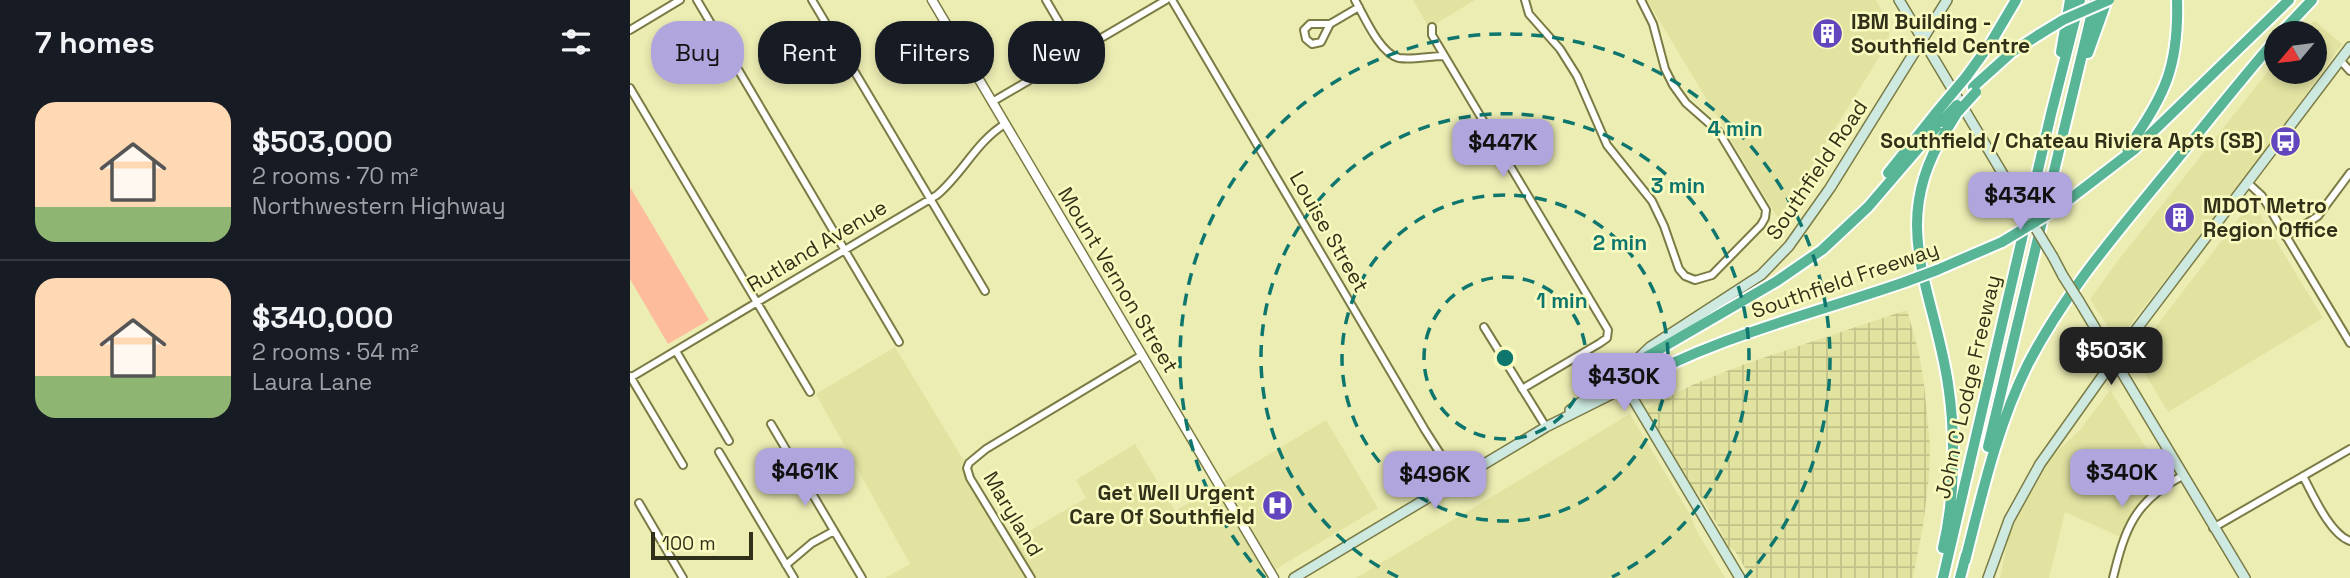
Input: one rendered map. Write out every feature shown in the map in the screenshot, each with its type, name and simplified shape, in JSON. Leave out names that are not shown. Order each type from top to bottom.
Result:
[{"type":"highway","points":[[1936,578],[1945,539],[1953,467],[1953,437],[1948,382],[1920,261],[1916,223],[1925,173],[1941,123],[1966,76],[1990,44],[2016,0]]},
{"type":"highway","points":[[2051,114],[2070,0]]},
{"type":"highway","name":"John C Lodge Freeway","points":[[1943,578],[2080,0]]},
{"type":"highway","name":"John C Lodge Freeway","points":[[1961,578],[1988,448],[2095,0]]},
{"type":"highway","points":[[2071,98],[2108,0]]},
{"type":"highway","points":[[1629,367],[1794,271],[1822,250],[1856,218],[1864,203],[2012,52],[2063,20],[2108,0]]},
{"type":"highway","points":[[2118,162],[2160,102],[2176,39],[2177,0]]},
{"type":"highway","name":"Southfield Freeway","points":[[1626,387],[1711,345],[1905,282],[1982,251],[2026,228],[2080,192],[2135,149],[2290,0]]},
{"type":"highway","points":[[2292,21],[2312,0]]},
{"type":"highway","points":[[1965,561],[1994,450],[2005,419],[2027,366],[2059,311],[2104,248],[2264,54]]},
{"type":"main road","points":[[1899,0],[2245,578]]},
{"type":"main road","name":"Southfield Road","points":[[1549,425],[1629,367],[1650,347],[1749,284],[1769,268],[1789,246],[1830,188],[1947,0]]},
{"type":"main road","points":[[1988,578],[2003,534],[2040,464],[2350,47]]},
{"type":"main road","name":"Southfield Road","points":[[1294,578],[1549,425],[1626,387]]},
{"type":"main road","points":[[1626,387],[1740,578]]},
{"type":"street","points":[[630,30],[680,0]]},
{"type":"street","points":[[697,0],[899,342]]},
{"type":"street","points":[[812,0],[985,291]]},
{"type":"street","name":"Mount Vernon Street","points":[[932,0],[1274,578]]},
{"type":"street","points":[[1046,0],[1058,21]]},
{"type":"street","points":[[1105,37],[1169,0]]},
{"type":"street","name":"Louise Street","points":[[1169,0],[1457,480]]},
{"type":"street","points":[[1355,0],[1389,54],[1403,58],[1444,56]]},
{"type":"street","points":[[1525,0],[1530,14],[1560,49],[1579,80],[1607,145],[1651,201],[1664,226],[1679,269],[1688,278],[1700,280],[1712,275],[1748,240],[1763,221],[1766,210],[1719,132],[1686,103],[1672,85],[1653,24],[1641,0]]},
{"type":"street","points":[[1330,24],[1359,7]]},
{"type":"street","points":[[1432,27],[1432,35],[1444,56],[1606,325],[1607,338],[1522,389]]},
{"type":"street","points":[[2340,60],[2350,71]]},
{"type":"street","points":[[992,102],[1023,84]]},
{"type":"street","points":[[630,88],[810,392]]},
{"type":"street","name":"Rutland Avenue","points":[[630,377],[930,199],[956,177],[988,136],[1005,124]]},
{"type":"street","points":[[2286,237],[2318,216],[2350,173]]},
{"type":"street","points":[[2248,183],[2258,192],[2349,341]]},
{"type":"street","points":[[1485,327],[1522,389],[1549,425]]},
{"type":"street","points":[[676,351],[729,441]]},
{"type":"street","name":"Maryland","points":[[1031,578],[970,478],[967,468],[969,463],[986,449],[1142,355]]},
{"type":"street","points":[[630,377],[684,465]]},
{"type":"street","points":[[771,425],[862,578]]},
{"type":"street","points":[[2213,528],[2350,449]]},
{"type":"street","points":[[719,452],[792,575],[782,578]]},
{"type":"street","points":[[2113,578],[2126,532],[2134,515],[2152,495],[2182,476]]},
{"type":"street","points":[[2303,476],[2334,529],[2342,538],[2350,541]]},
{"type":"street","points":[[639,503],[683,578]]},
{"type":"street","points":[[786,565],[799,552],[834,531]]},
{"type":"shaded area","points":[[1413,0],[1475,0],[1429,28]]},
{"type":"shaded area","points":[[1647,0],[1876,0],[1890,26],[1888,43],[1779,220]]},
{"type":"shaded area","points":[[2328,32],[2342,44],[2328,64]]},
{"type":"shaded area","points":[[2264,76],[2264,84],[2314,84],[2266,151],[2122,335],[2110,330],[2090,299]]},
{"type":"shaded area","points":[[630,187],[709,320],[668,344],[630,279]]},
{"type":"shaded area","points":[[2252,201],[2323,318],[2168,412],[2135,357]]},
{"type":"shaded area","points":[[1907,310],[1919,353],[1930,445],[1923,526],[1913,578],[1751,578],[1735,551],[1727,546],[1703,500],[1685,478],[1645,410],[1692,385],[1742,365]]},
{"type":"shaded area","points":[[895,347],[964,461],[961,467],[965,478],[1007,544],[1086,498],[1076,480],[1135,444],[1175,511],[1326,420],[1378,508],[1265,578],[885,578],[910,564],[816,394]]},
{"type":"shaded area","points":[[2110,390],[2171,488],[2143,510],[2127,540],[2065,512],[2049,578],[2000,578],[2008,538],[2026,497],[2049,459],[2079,431]]},
{"type":"shaded area","points":[[1630,414],[1725,578],[1356,578]]},
{"type":"place","name":"IBM Building - Southfield Centre","points":[[1828,34]]},
{"type":"place","name":"Southfield / Chateau Riviera Apts (SB)","points":[[2286,141]]},
{"type":"place","name":"MDOT Metro Region Office","points":[[2180,218]]},
{"type":"place","name":"Get Well Urgent Care Of Southfield","points":[[1278,505]]}]
